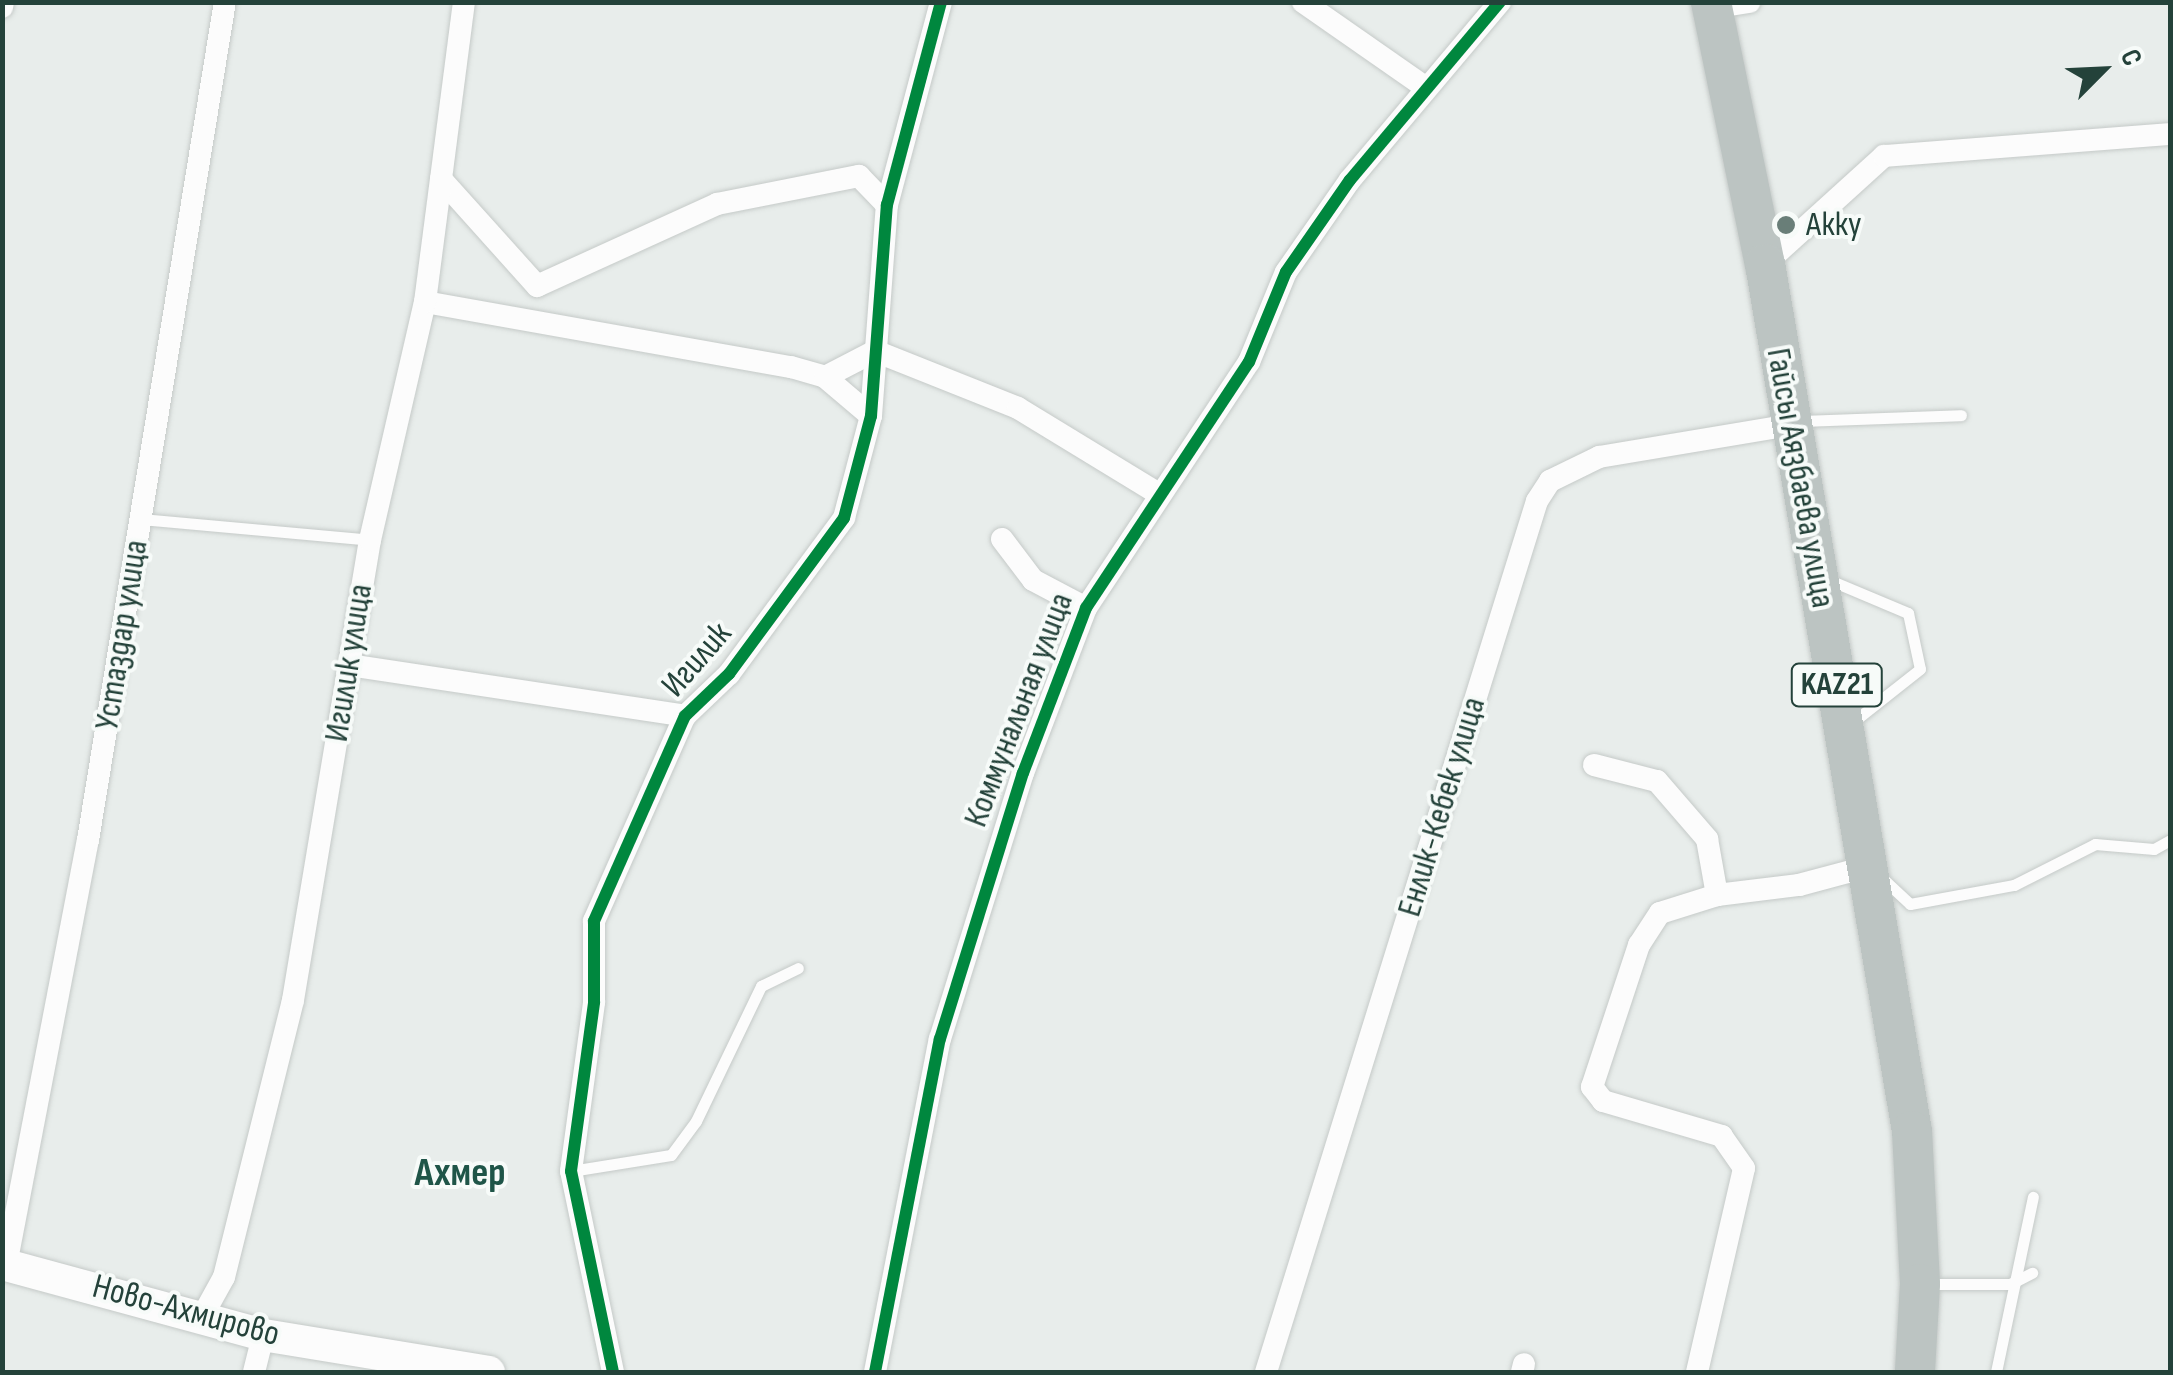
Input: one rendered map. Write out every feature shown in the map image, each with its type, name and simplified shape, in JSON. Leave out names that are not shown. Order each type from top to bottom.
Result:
[{"type":"highway","name":"Гайсы Аязбаева улица","points":[[1724,4],[1790,425],[1870,866],[1912,1131],[1920,1284],[1915,1372]]},
{"type":"street","name":"Устаздар улица","points":[[4,1264],[88,840],[225,2]]},
{"type":"street","name":"Игилик улица","points":[[203,1314],[224,1277],[294,1000],[370,540],[425,302],[464,2]]},
{"type":"street","name":"Игилик","points":[[613,1372],[572,1171],[594,1002],[594,921],[684,716],[729,674],[844,518],[870,416],[887,205],[941,2]]},
{"type":"street","points":[[1304,2],[1424,87]]},
{"type":"street","name":"Коммунальная улица","points":[[875,1372],[940,1039],[1023,774],[1086,608],[1157,493],[1249,362],[1286,272],[1424,87],[1500,2]]},
{"type":"street","points":[[1764,264],[1884,156],[2170,134]]},
{"type":"street","points":[[441,179],[537,286],[717,204],[858,176],[887,205]]},
{"type":"street","points":[[425,302],[825,377],[870,416]]},
{"type":"street","points":[[825,377],[874,352],[1018,408],[1157,493]]},
{"type":"street","name":"Енлик-Кебек улица","points":[[1266,1372],[1537,500],[1550,481],[1598,457],[1790,425]]},
{"type":"street","name":"Коммунальная улица","points":[[1002,540],[1033,580],[1086,608]]},
{"type":"street","points":[[349,666],[684,716]]},
{"type":"street","points":[[1594,765],[1657,781],[1707,839],[1716,895]]},
{"type":"street","points":[[1697,1372],[1744,1168],[1722,1136],[1603,1101],[1592,1087],[1639,945],[1660,913],[1716,895],[1799,885],[1870,866]]},
{"type":"street","name":"Ново-Ахмирово","points":[[4,1264],[203,1314],[263,1335],[489,1372]]},
{"type":"street","points":[[254,1372],[263,1335]]},
{"type":"lane","points":[[1790,425],[1961,414]]},
{"type":"lane","points":[[140,519],[370,540]]},
{"type":"lane","points":[[1816,574],[1908,613],[1920,669],[1846,728]]},
{"type":"lane","points":[[1870,866],[1910,904],[2014,885],[2094,844],[2154,848],[2170,840]]},
{"type":"lane","points":[[572,1171],[671,1156],[696,1121],[761,986],[798,968]]},
{"type":"lane","points":[[1996,1372],[2010,1284],[2032,1197]]},
{"type":"lane","points":[[1920,1284],[2010,1284],[2032,1274]]},
{"type":"cycle path","points":[[613,1372],[571,1171],[594,1002],[594,921],[685,716],[729,674],[844,518],[871,416],[887,205],[941,2]]},
{"type":"cycle path","points":[[875,1372],[940,1039],[1023,773],[1086,608],[1249,362],[1286,272],[1350,180],[1500,2]]},
{"type":"place","name":"Акку","points":[[1786,225]]},
{"type":"district","name":"Ахмер","points":[[460,1173]]}]
